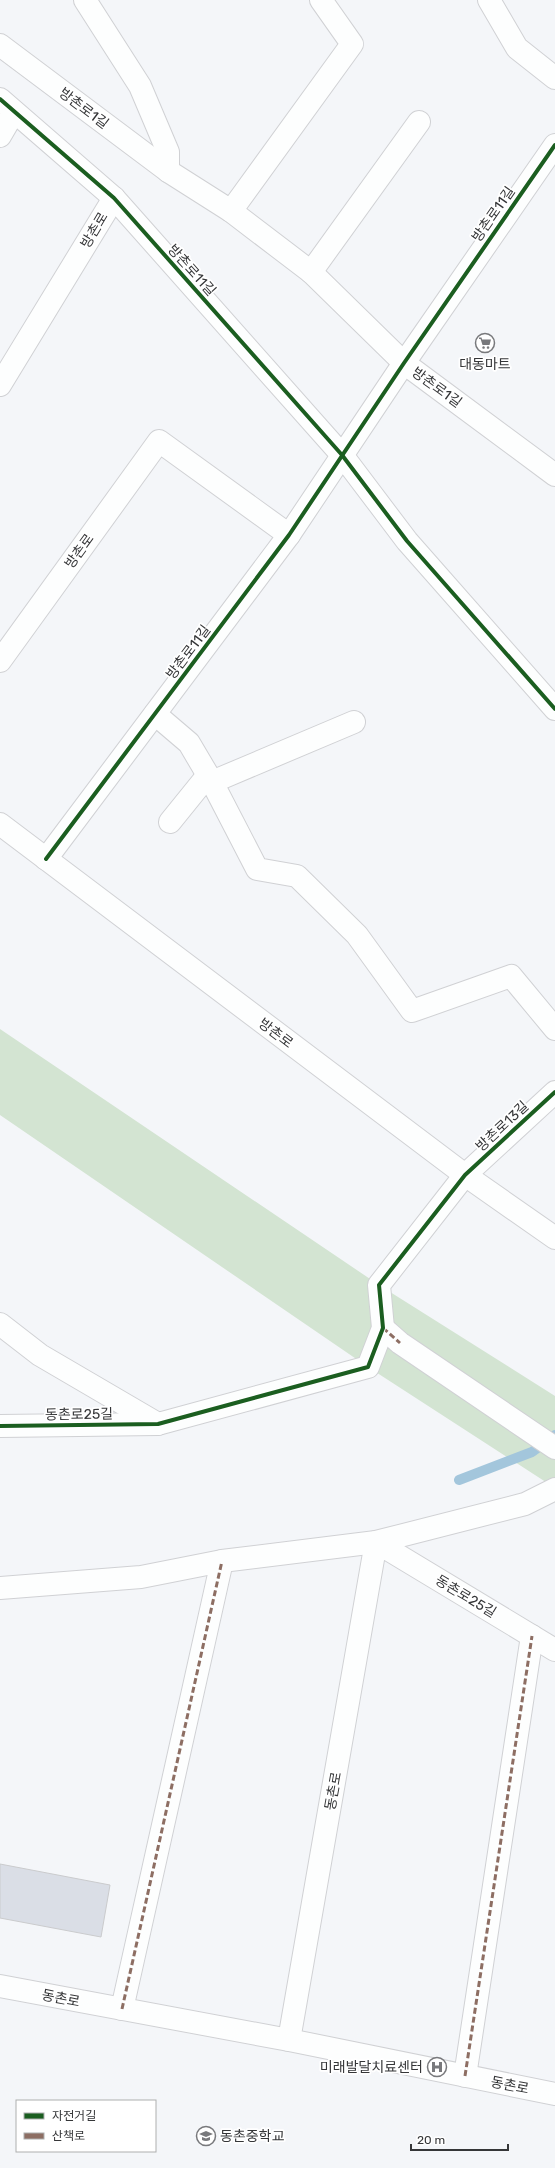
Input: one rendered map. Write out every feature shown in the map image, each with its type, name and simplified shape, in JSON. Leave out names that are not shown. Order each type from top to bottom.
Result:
[{"type":"street","points":[[85,0],[140,86],[168,152],[168,171]]},
{"type":"street","points":[[231,211],[352,44],[321,0]]},
{"type":"street","points":[[489,0],[517,48],[555,78]]},
{"type":"street","name":"방촌로1길","points":[[0,45],[168,171],[231,211],[311,272],[404,363],[555,475]]},
{"type":"street","points":[[0,136],[7,106]]},
{"type":"street","name":"방촌로11길","points":[[7,106],[114,198],[342,455],[407,541],[555,709]]},
{"type":"street","points":[[311,272],[420,122]]},
{"type":"street","name":"방촌로11길","points":[[46,859],[289,535],[404,363],[555,145]]},
{"type":"street","name":"방촌로","points":[[0,385],[114,198]]},
{"type":"street","name":"방촌로","points":[[0,661],[159,441],[289,535]]},
{"type":"street","points":[[155,714],[189,743],[210,779],[257,869],[297,876],[357,935],[412,1011],[511,976],[555,1029]]},
{"type":"street","points":[[170,822],[210,779],[354,722]]},
{"type":"street","name":"방촌로","points":[[0,824],[465,1175],[555,1238]]},
{"type":"street","name":"방촌로13길","points":[[383,1328],[379,1285],[465,1175],[555,1092]]},
{"type":"street","name":"동촌로25길","points":[[0,1324],[40,1355],[158,1424]]},
{"type":"street","points":[[158,1424],[368,1367],[383,1328],[400,1343],[555,1448]]},
{"type":"street","name":"동촌로25길","points":[[0,1426],[158,1424]]},
{"type":"street","points":[[0,1588],[141,1577],[222,1561],[376,1542],[525,1504],[555,1489]]},
{"type":"street","name":"동촌로25길","points":[[376,1542],[555,1650]]},
{"type":"street","name":"동촌로","points":[[289,2040],[376,1542]]},
{"type":"street","points":[[122,2009],[222,1561]]},
{"type":"street","points":[[465,2076],[532,1636]]},
{"type":"street","name":"동촌로","points":[[0,1986],[289,2040],[555,2094]]},
{"type":"green space","points":[[0,1029],[379,1285],[555,1396],[555,1488],[368,1367],[0,1115]]},
{"type":"building","points":[[0,1864],[110,1885],[101,1937],[0,1918]]},
{"type":"waterway","points":[[459,1480],[532,1452],[555,1435]]},
{"type":"marked path","points":[[383,1328],[400,1343]]},
{"type":"marked path","points":[[122,2009],[222,1561]]},
{"type":"marked path","points":[[465,2076],[532,1636]]},
{"type":"cycle path","points":[[0,99],[114,198],[342,455],[407,541],[555,709]]},
{"type":"cycle path","points":[[46,859],[289,535],[404,363],[555,145]]},
{"type":"cycle path","points":[[0,1426],[158,1424],[368,1367],[383,1328],[379,1285],[465,1175],[555,1092]]},
{"type":"place","name":"대동마트","points":[[485,343]]},
{"type":"place","name":"미래발달치료센터","points":[[437,2067]]},
{"type":"place","name":"동촌중학교","points":[[206,2136]]}]
